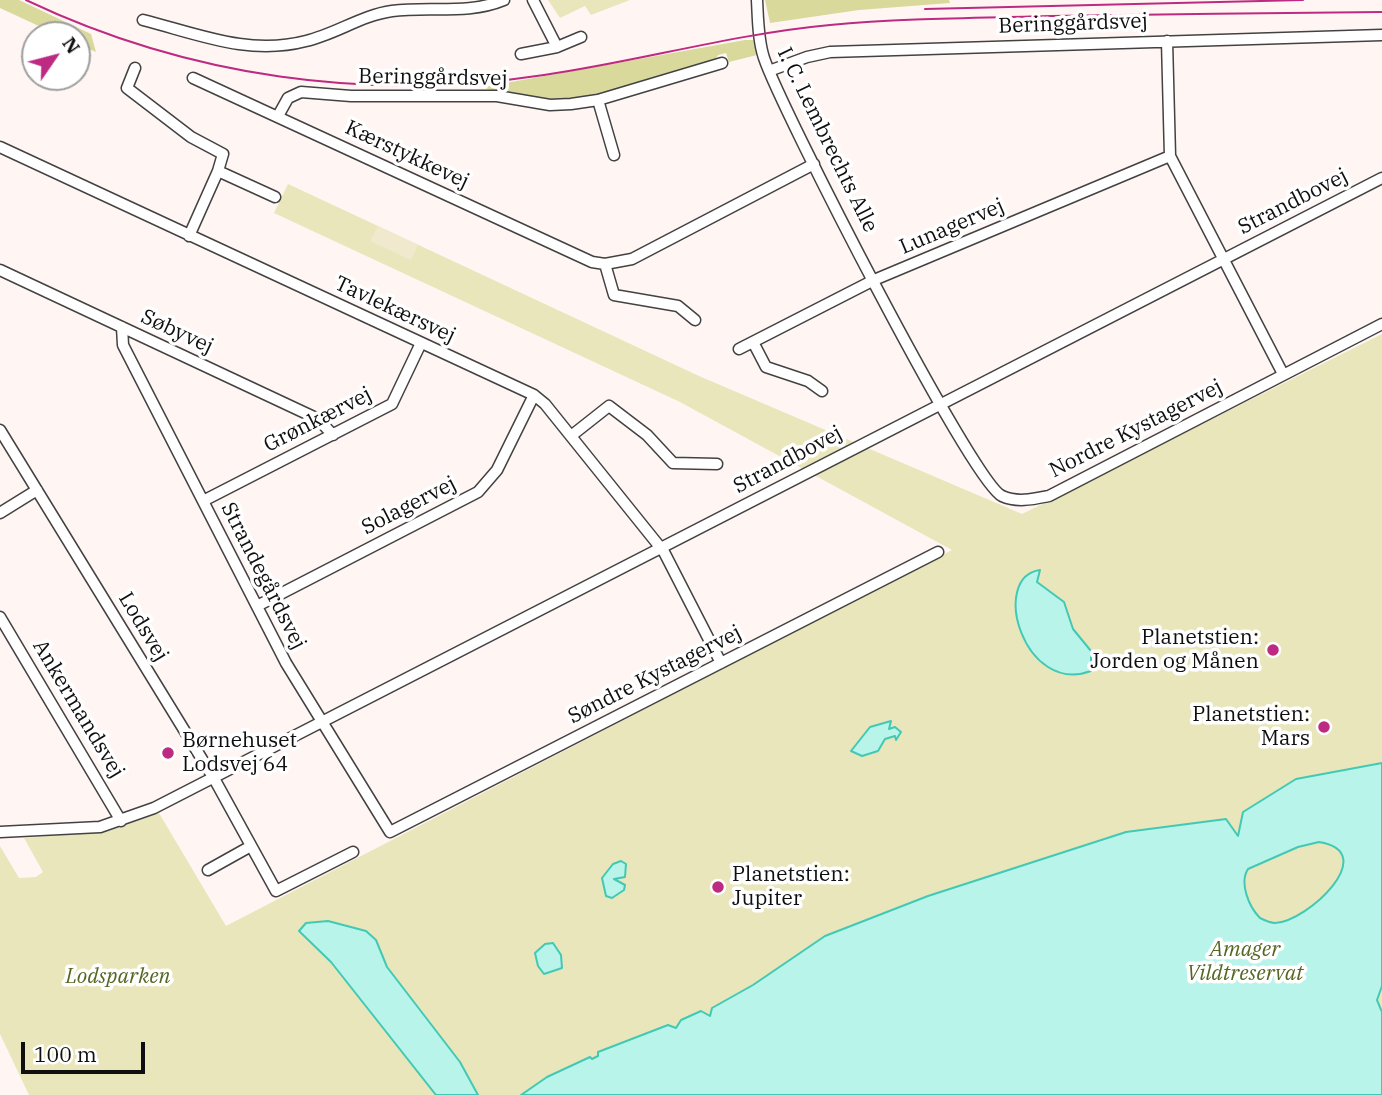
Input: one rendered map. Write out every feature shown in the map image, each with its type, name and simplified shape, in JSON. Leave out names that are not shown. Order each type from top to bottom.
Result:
[{"type":"street","points":[[144,20],[223,43],[257,48],[307,41],[373,15],[394,10],[439,11],[484,6],[504,0]]},
{"type":"street","points":[[533,0],[557,47]]},
{"type":"street","name":"I. C. Lembrechts Alle","points":[[757,0],[759,40],[769,71],[814,164],[940,405]]},
{"type":"street","name":"Beringgårdsvej","points":[[769,71],[830,52],[1382,35]]},
{"type":"street","points":[[522,54],[557,47],[582,37]]},
{"type":"street","points":[[1167,41],[1170,156],[1283,374]]},
{"type":"street","name":"Beringgårdsvej","points":[[278,116],[288,98],[301,92],[351,96],[497,96],[550,105],[598,100],[722,63]]},
{"type":"street","points":[[135,68],[127,89],[191,136],[223,154],[189,236]]},
{"type":"street","name":"Kærstykkevej","points":[[193,78],[592,262],[605,264]]},
{"type":"street","points":[[598,100],[614,155]]},
{"type":"street","name":"Tavlekærsvej","points":[[0,147],[534,395],[545,404],[662,548],[721,663]]},
{"type":"street","name":"Lunagervej","points":[[740,349],[874,280],[1170,156]]},
{"type":"street","points":[[695,320],[678,306],[614,295],[605,264],[632,259],[814,164]]},
{"type":"street","points":[[218,171],[275,197]]},
{"type":"street","name":"Strandbovej","points":[[0,832],[80,829],[121,821],[213,778],[1382,178]]},
{"type":"street","name":"Søbyvej","points":[[0,270],[318,419],[333,435]]},
{"type":"street","name":"Nordre Kystagervej","points":[[940,405],[984,479],[1001,496],[1029,501],[1049,496],[1382,324]]},
{"type":"street","name":"Strandegårdsvej","points":[[122,327],[123,345],[286,663],[390,832]]},
{"type":"street","points":[[753,342],[766,367],[808,381],[822,391]]},
{"type":"street","name":"Grønkærvej","points":[[203,501],[392,404],[421,343]]},
{"type":"street","name":"Solagervej","points":[[257,606],[478,492],[497,470],[534,395]]},
{"type":"street","points":[[571,436],[609,406],[647,435],[673,463],[717,464]]},
{"type":"street","name":"Lodsvej","points":[[0,429],[213,778],[276,891],[353,852]]},
{"type":"street","points":[[0,513],[37,490]]},
{"type":"street","name":"Søndre Kystagervej","points":[[390,832],[938,552]]},
{"type":"street","name":"Ankermandsvej","points":[[0,617],[121,821]]},
{"type":"street","points":[[208,870],[251,846]]},
{"type":"green space","points":[[0,0],[19,0],[63,21],[28,21],[0,8]]},
{"type":"green space","points":[[548,0],[630,0],[591,15],[585,6],[560,18]]},
{"type":"green space","points":[[765,0],[949,0],[950,3],[859,10],[770,23]]},
{"type":"green space","points":[[91,34],[96,52],[91,50]]},
{"type":"green space","points":[[753,40],[757,55],[729,62],[726,53],[718,55],[715,60],[592,97],[561,101],[495,92],[483,87]]},
{"type":"green space","name":"Lodsparken","points":[[288,184],[699,376],[1022,514],[1382,334],[1382,1095],[547,1077],[521,1095],[443,1095],[309,924],[300,931],[331,962],[436,1095],[29,1095],[0,1034],[0,846],[19,878],[36,877],[43,872],[24,838],[109,831],[159,813],[226,926],[952,550],[680,402],[274,213]]},
{"type":"shaded area","points":[[378,226],[418,245],[411,260],[370,241]]},
{"type":"water","points":[[1040,570],[1037,582],[1064,602],[1073,629],[1091,651],[1091,671],[1067,674],[1048,667],[1032,652],[1021,632],[1016,612],[1017,592],[1025,577]]},
{"type":"water","points":[[891,721],[889,729],[895,727],[901,732],[896,740],[895,736],[885,739],[878,751],[862,756],[851,751],[870,727]]},
{"type":"water","name":"Amager Vildtreservat","points":[[1382,763],[1382,986],[1377,1000],[1382,1012],[1382,1095],[521,1095],[547,1077],[590,1057],[592,1059],[598,1056],[598,1052],[668,1025],[676,1028],[681,1020],[701,1011],[710,1016],[712,1008],[753,985],[825,936],[928,896],[1126,832],[1226,819],[1238,836],[1243,812],[1296,779]],"holes":[[[1319,842],[1337,848],[1343,859],[1341,872],[1320,900],[1289,920],[1275,923],[1260,918],[1249,901],[1245,888],[1248,869],[1298,847]]]},
{"type":"water","points":[[621,861],[626,864],[625,877],[614,879],[625,885],[624,890],[612,898],[606,896],[602,878],[613,864]]},
{"type":"water","points":[[328,921],[366,931],[376,940],[387,967],[460,1062],[478,1095],[436,1095],[331,962],[299,931],[306,923]]},
{"type":"water","points":[[553,943],[561,955],[562,968],[544,974],[538,966],[535,953],[545,944]]},
{"type":"tram line","points":[[26,0],[151,48],[215,65],[345,83],[412,86],[478,83],[544,75],[794,29],[857,23],[1051,16],[1382,12]]},
{"type":"tram line","points":[[925,9],[1303,0]]},
{"type":"place","name":"Planetstien: Jorden og Månen","points":[[1273,650]]},
{"type":"place","name":"Planetstien: Mars","points":[[1324,727]]},
{"type":"place","name":"Børnehuset Lodsvej 64","points":[[168,753]]},
{"type":"place","name":"Planetstien: Jupiter","points":[[718,887]]}]
